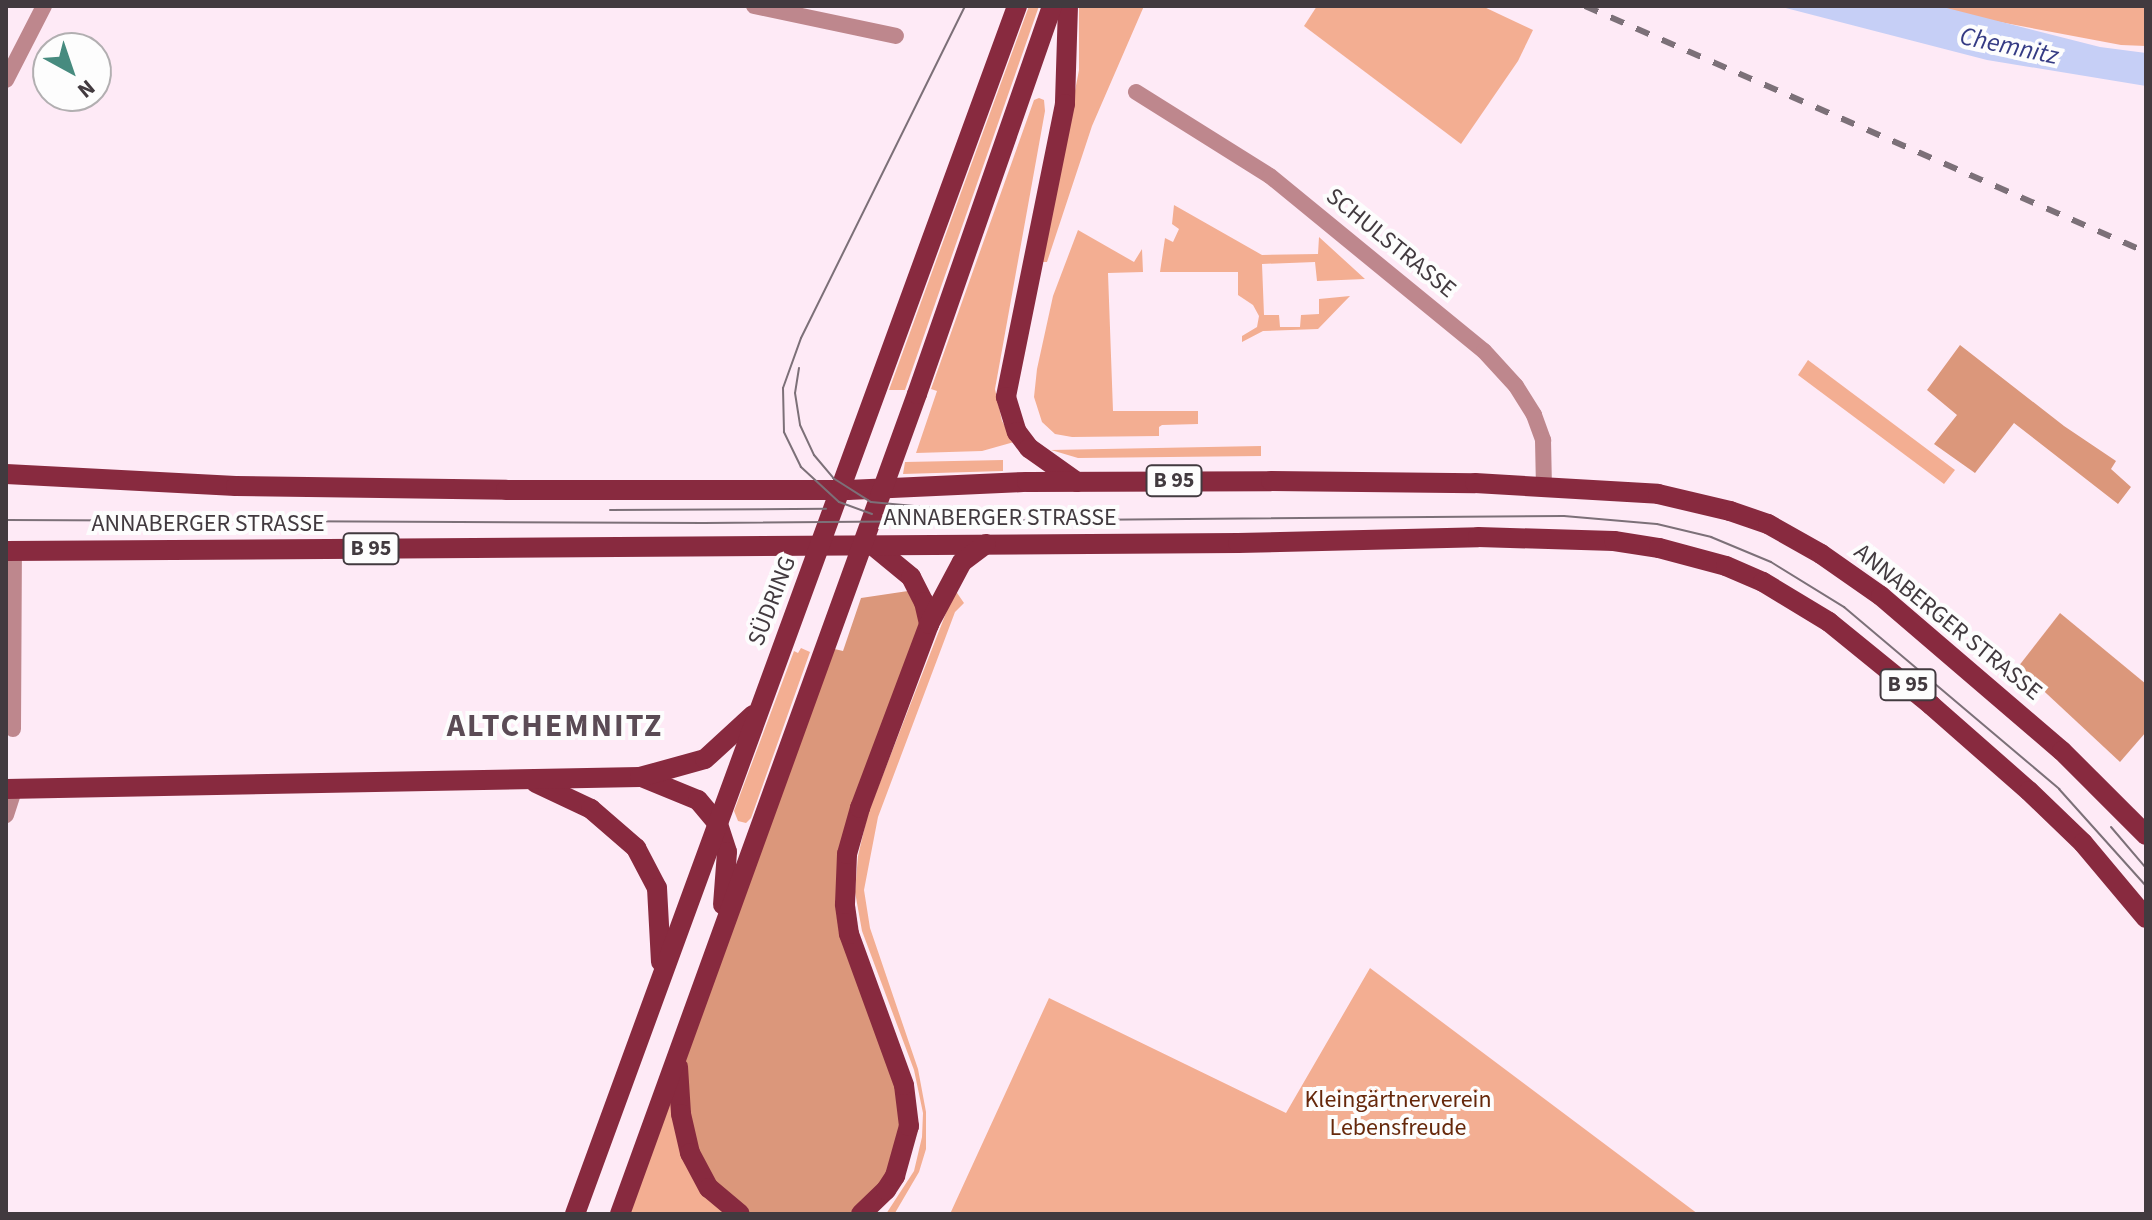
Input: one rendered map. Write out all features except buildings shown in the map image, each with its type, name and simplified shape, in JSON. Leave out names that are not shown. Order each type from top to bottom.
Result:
[{"type":"main road","name":"SÜDRING","points":[[575,1214],[1017,6]]},
{"type":"main road","points":[[620,1214],[917,394],[1052,6]]},
{"type":"main road","points":[[1068,6],[1065,104],[1006,397],[1009,414],[1029,448],[1077,482]]},
{"type":"main road","name":"ANNABERGER STRASSE","points":[[6,474],[236,486],[506,490],[848,490],[1077,482],[1271,481],[1544,486],[1630,491],[1698,502],[1768,524],[1821,554],[1881,596],[1969,668],[2062,751],[2146,835]]},
{"type":"main road","name":"ANNABERGER STRASSE","points":[[10,551],[1563,538],[1614,541],[1694,555],[1751,576],[1795,600],[1876,659],[2029,791],[2083,843],[2146,918]]},
{"type":"main road","points":[[871,544],[911,577],[924,602],[929,624]]},
{"type":"main road","points":[[861,1214],[886,1190],[895,1176],[909,1126],[904,1085],[849,934],[845,904],[847,854],[860,808],[929,624],[957,569],[986,544]]},
{"type":"main road","points":[[10,790],[640,777],[705,759],[730,740],[759,709]]},
{"type":"main road","points":[[640,777],[698,800],[718,824],[727,852],[719,937]]},
{"type":"main road","points":[[529,780],[607,820],[636,848],[649,867],[661,908],[660,980]]},
{"type":"main road","points":[[677,1058],[681,1114],[690,1153],[709,1188],[740,1214]]},
{"type":"street","points":[[6,80],[44,6]]},
{"type":"street","points":[[754,6],[896,36]]},
{"type":"street","name":"SCHULSTRASSE","points":[[1136,92],[1270,176],[1484,351],[1516,386],[1534,415],[1543,440],[1544,486]]},
{"type":"street","points":[[10,551],[13,729]]},
{"type":"street","points":[[6,815],[10,790]]},
{"type":"green space","points":[[1029,6],[1039,6],[905,390],[889,390]]},
{"type":"green space","points":[[1079,6],[1144,6],[1092,126],[1047,262],[1042,262],[1079,70]]},
{"type":"green space","points":[[1317,6],[1482,6],[1533,30],[1518,61],[1461,144],[1304,26]]},
{"type":"green space","points":[[1915,6],[2146,6],[2146,46],[2121,45]]},
{"type":"green space","points":[[1034,100],[1044,100],[1045,111],[995,389],[1002,421],[1014,442],[982,451],[916,453],[937,391],[931,389]]},
{"type":"green space","points":[[1174,205],[1262,255],[1318,254],[1319,237],[1365,279],[1317,281],[1315,262],[1262,264],[1264,315],[1279,315],[1280,327],[1300,327],[1301,315],[1319,314],[1319,299],[1350,296],[1318,329],[1263,331],[1242,342],[1242,336],[1257,327],[1259,316],[1253,305],[1238,295],[1238,272],[1160,272],[1165,238],[1173,242],[1179,229],[1172,224]]},
{"type":"green space","points":[[1078,230],[1134,262],[1142,249],[1143,272],[1108,273],[1113,411],[1198,411],[1198,424],[1162,425],[1159,436],[1072,437],[1055,434],[1042,422],[1034,397],[1037,369],[1053,296]]},
{"type":"green space","points":[[1808,360],[1955,470],[1944,484],[1798,375]]},
{"type":"green space","points":[[1261,446],[1261,456],[1078,458],[1051,450]]},
{"type":"green space","points":[[1003,460],[1003,471],[903,474],[905,462]]},
{"type":"green space","points":[[955,590],[964,603],[955,612],[878,817],[864,890],[870,928],[918,1069],[926,1112],[926,1149],[919,1172],[895,1213],[886,1214],[914,1171],[922,1137],[923,1113],[914,1070],[862,931],[855,892],[858,856],[868,813]]},
{"type":"green space","points":[[801,648],[810,652],[751,818],[746,823],[738,821],[734,811],[794,651],[798,653]]},
{"type":"green space","name":"Kleingärtnerverein Lebensfreude","points":[[1370,968],[1698,1214],[950,1214],[1049,998],[1286,1113]]},
{"type":"green space","points":[[677,1058],[740,1214],[620,1214]]},
{"type":"shaded area","points":[[1960,345],[2064,426],[2116,461],[2111,469],[2131,487],[2118,504],[2014,423],[1975,473],[1934,444],[1957,415],[1927,390]]},
{"type":"shaded area","points":[[908,591],[929,624],[860,808],[845,904],[904,1085],[906,1145],[861,1214],[740,1214],[698,1173],[677,1058],[826,647],[843,651],[861,598]]},
{"type":"shaded area","points":[[2060,613],[2146,684],[2146,732],[2120,762],[2018,667]]},
{"type":"water","name":"Chemnitz","points":[[1778,6],[1939,6],[2100,47],[2146,53],[2146,86],[1987,60]]},
{"type":"tram line","points":[[872,514],[839,502],[801,467],[784,432],[783,388],[801,338],[965,6]]},
{"type":"tram line","points":[[799,368],[795,393],[800,425],[814,455],[833,478],[871,502],[936,508]]},
{"type":"tram line","points":[[610,510],[826,509]]},
{"type":"tram line","points":[[6,520],[704,523],[1564,516],[1657,524],[1711,537],[1771,562],[1844,607],[2059,789],[2146,886]]},
{"type":"tram line","points":[[2111,827],[2146,868]]},
{"type":"railway","points":[[1585,6],[2146,252]]},
{"type":"district","name":"ALTCHEMNITZ","points":[[555,726]]}]
